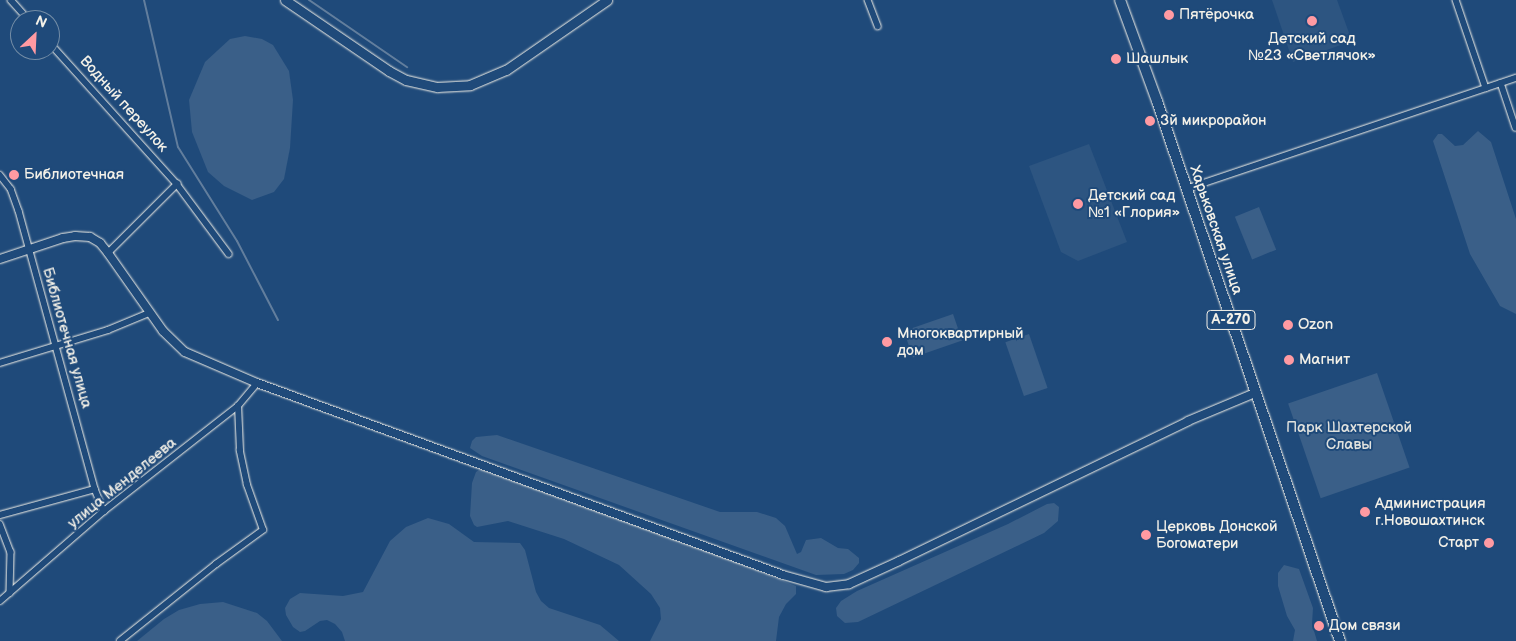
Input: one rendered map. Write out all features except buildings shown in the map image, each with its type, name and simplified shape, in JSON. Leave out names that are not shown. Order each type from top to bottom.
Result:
[{"type":"highway","name":"Харьковская улица","points":[[1120,0],[1340,641]]},
{"type":"main road","points":[[285,0],[398,75],[422,84],[454,87],[478,82],[506,70],[607,0]]},
{"type":"street","points":[[11,0],[20,10]]},
{"type":"street","points":[[868,0],[878,26]]},
{"type":"street","points":[[1456,0],[1486,88]]},
{"type":"street","name":"Водный переулок","points":[[60,54],[177,184],[230,254]]},
{"type":"street","points":[[1186,189],[1516,78]]},
{"type":"street","points":[[1501,83],[1516,128]]},
{"type":"street","name":"Библиотечная улица","points":[[0,175],[11,190],[58,346],[95,489],[104,511]]},
{"type":"street","points":[[108,253],[177,184]]},
{"type":"street","points":[[0,259],[63,238],[75,236],[90,237],[100,243],[108,253],[162,331],[185,352],[257,383],[783,575],[826,587],[849,584],[899,562],[1180,425],[1255,393]]},
{"type":"street","points":[[0,363],[108,330],[148,313]]},
{"type":"street","name":"улица Менделеева","points":[[0,601],[104,511],[238,406],[257,383]]},
{"type":"street","points":[[120,641],[216,564],[263,530],[247,484],[240,451],[238,406]]},
{"type":"street","points":[[0,515],[95,489]]},
{"type":"street","points":[[0,524],[11,552],[10,593]]},
{"type":"shaded area","name":"Детский сад №23 «Светлячок»","points":[[1272,0],[1337,0],[1352,41],[1293,62]]},
{"type":"shaded area","name":"Детский сад №1 «Глория»","points":[[1089,144],[1127,242],[1078,261],[1061,252],[1029,166]]},
{"type":"green space","points":[[245,36],[262,39],[273,45],[289,71],[293,100],[290,148],[284,179],[274,192],[252,200],[224,186],[208,172],[192,132],[189,100],[205,62],[230,39]]},
{"type":"green space","points":[[1478,131],[1491,142],[1516,219],[1516,314],[1500,306],[1470,254],[1433,141],[1438,134],[1442,134],[1455,146],[1463,145]]},
{"type":"green space","points":[[1259,207],[1276,250],[1252,259],[1235,217]]},
{"type":"green space","points":[[953,314],[962,340],[913,357],[904,331]]},
{"type":"green space","points":[[1029,334],[1048,388],[1024,396],[1005,342]]},
{"type":"green space","name":"Парк Шахтерской Славы","points":[[1377,373],[1410,468],[1321,498],[1288,404]]},
{"type":"green space","points":[[497,435],[720,512],[757,512],[776,518],[785,526],[797,554],[801,552],[806,540],[821,538],[838,548],[848,549],[859,558],[859,563],[853,570],[844,574],[816,575],[482,456],[470,448],[472,441],[476,437]]},
{"type":"green space","points":[[480,469],[708,551],[796,586],[796,594],[786,604],[779,617],[776,641],[650,641],[661,619],[660,608],[651,594],[619,565],[564,539],[508,521],[477,527],[474,525],[470,516],[472,483],[476,472]]},
{"type":"green space","points":[[1054,503],[1059,507],[1058,521],[1044,533],[858,622],[845,623],[837,616],[836,608],[841,601],[857,591],[1008,524],[1047,504]]},
{"type":"green space","points":[[428,518],[449,524],[474,542],[520,543],[525,550],[536,592],[541,601],[549,608],[600,625],[619,641],[345,641],[342,632],[335,624],[327,620],[320,621],[305,631],[300,632],[293,627],[286,615],[285,608],[290,599],[300,593],[343,596],[363,592],[390,541],[406,527]]},
{"type":"green space","points":[[1284,565],[1299,569],[1313,608],[1312,624],[1317,641],[1293,641],[1295,630],[1287,616],[1278,586],[1278,573]]},
{"type":"green space","points":[[223,602],[257,613],[267,621],[282,641],[137,641],[164,619],[179,610],[200,604]]},
{"type":"waterway","points":[[144,0],[178,147],[237,241],[278,320]]},
{"type":"waterway","points":[[309,0],[407,67]]},
{"type":"place","name":"Пятёрочка","points":[[1169,15]]},
{"type":"place","name":"Детский сад №23 «Светлячок»","points":[[1312,21]]},
{"type":"place","name":"Шашлык","points":[[1116,59]]},
{"type":"place","name":"3й микрорайон","points":[[1150,121]]},
{"type":"place","name":"Библиотечная","points":[[14,175]]},
{"type":"place","name":"Детский сад №1 «Глория»","points":[[1078,204]]},
{"type":"place","name":"Ozon","points":[[1288,325]]},
{"type":"place","name":"Многоквартирный дом","points":[[887,342]]},
{"type":"place","name":"Магнит","points":[[1289,360]]},
{"type":"place","name":"Администрация г.Новошахтинск","points":[[1365,512]]},
{"type":"place","name":"Церковь Донской Богоматери","points":[[1146,535]]},
{"type":"place","name":"Старт","points":[[1489,543]]},
{"type":"place","name":"Дом связи","points":[[1319,626]]}]
